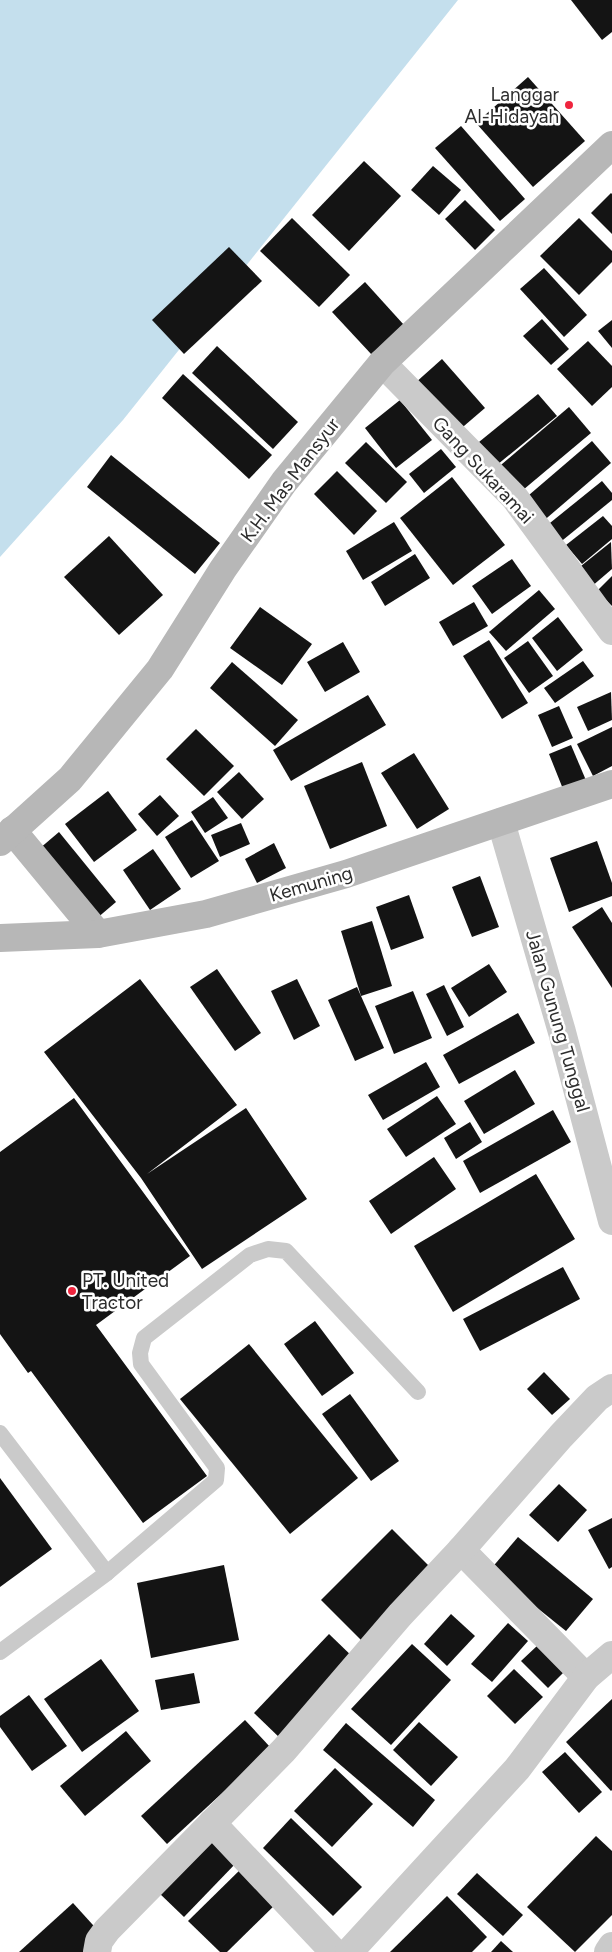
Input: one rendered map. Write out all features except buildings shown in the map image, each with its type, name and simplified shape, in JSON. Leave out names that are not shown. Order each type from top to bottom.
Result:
[{"type":"main road","name":"K.H. Mas Mansyur","points":[[6,836],[70,779],[160,669],[223,570],[284,482],[382,363],[612,145]]},
{"type":"main road","name":"Kemuning","points":[[0,938],[98,934],[206,914],[346,874],[612,784]]},
{"type":"main road","points":[[6,836],[98,934]]},
{"type":"street","name":"Gang Sukaramai","points":[[382,363],[515,498],[612,631]]},
{"type":"street","name":"Jalan Gunung Tunggal","points":[[501,822],[562,1032],[612,1221]]},
{"type":"street","points":[[97,1952],[99,1941],[107,1930],[284,1750],[400,1615],[461,1550],[561,1436],[597,1398],[612,1388]]},
{"type":"street","points":[[461,1550],[586,1677]]},
{"type":"street","points":[[350,1952],[517,1769],[586,1677],[612,1655]]},
{"type":"street","points":[[212,1822],[334,1952]]},
{"type":"street","points":[[608,1952],[612,1946]]},
{"type":"lane","points":[[0,1652],[106,1573],[216,1480],[217,1468],[141,1364],[140,1352],[144,1338],[250,1255],[268,1249],[286,1251],[418,1392]]},
{"type":"lane","points":[[0,1433],[106,1573]]},
{"type":"water","points":[[0,0],[458,0],[123,420],[0,557]]},
{"type":"place","name":"Langgar Al-Hidayah","points":[[569,105]]},
{"type":"place","name":"PT. United Tractor","points":[[72,1291]]}]
